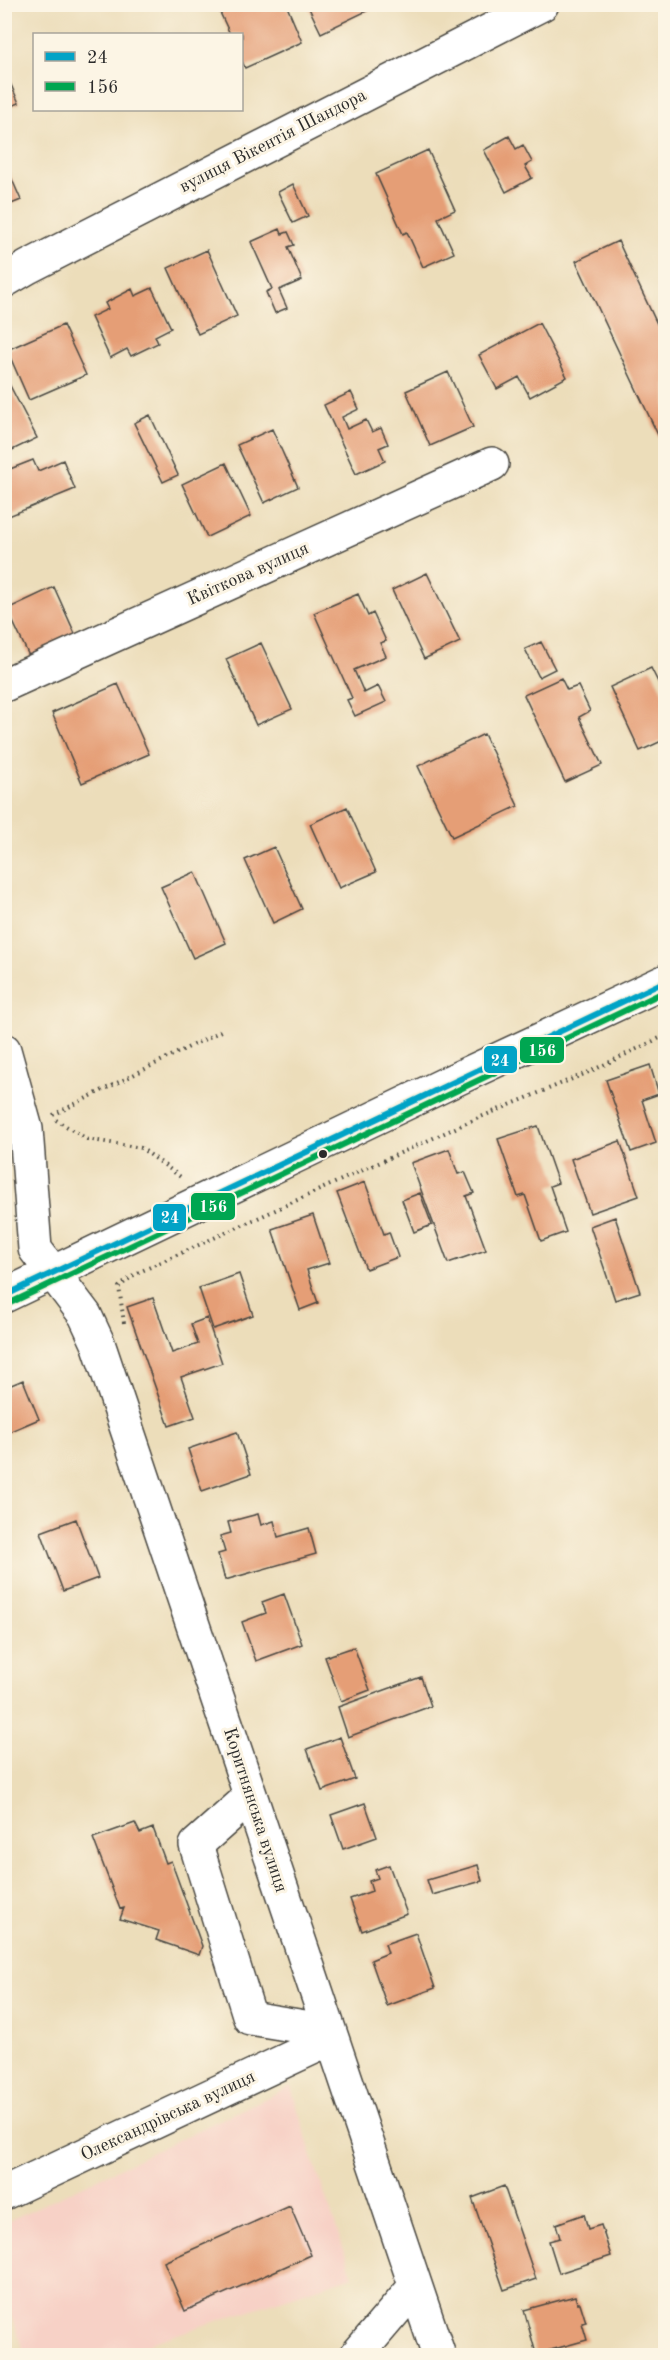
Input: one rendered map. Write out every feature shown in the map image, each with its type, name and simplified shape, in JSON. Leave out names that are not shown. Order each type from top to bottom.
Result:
[{"type":"street","name":"вулиця Вікентія Шандора","points":[[4,281],[542,4]]},
{"type":"street","name":"Квіткова вулиця","points":[[4,685],[492,464]]},
{"type":"street","points":[[4,1296],[55,1274],[452,1081],[666,981]]},
{"type":"street","name":"Коритнянська вулиця","points":[[4,1050],[26,1129],[35,1249],[85,1315],[98,1343],[414,2288],[439,2355]]},
{"type":"street","points":[[250,1797],[196,1845],[250,2018],[330,2035]]},
{"type":"street","name":"Олександрівська вулиця","points":[[4,2193],[330,2035]]},
{"type":"street","points":[[356,2355],[414,2288]]},
{"type":"path","points":[[203,1202],[181,1176],[141,1148],[87,1139],[50,1116],[221,1031]]},
{"type":"path","points":[[98,1343],[125,1334],[119,1287],[135,1274],[464,1124],[589,1072],[666,1035]]},
{"type":"shaded area","points":[[291,2086],[312,2157],[353,2276],[115,2355],[25,2355],[5,2294],[4,2223]]},
{"type":"building","points":[[226,4],[286,4],[302,42],[245,68],[243,33],[230,33],[218,8]]},
{"type":"building","points":[[307,4],[369,4],[371,9],[321,33]]},
{"type":"building","points":[[4,69],[19,103],[4,109]]},
{"type":"building","points":[[509,136],[516,149],[523,145],[532,162],[525,166],[532,178],[506,192],[484,150]]},
{"type":"building","points":[[428,150],[455,210],[438,218],[454,253],[423,267],[407,232],[403,234],[376,174]]},
{"type":"building","points":[[4,161],[21,200],[4,207]]},
{"type":"building","points":[[293,184],[308,216],[293,223],[278,192]]},
{"type":"building","points":[[280,229],[282,234],[288,232],[294,245],[288,247],[302,280],[279,290],[287,308],[275,313],[266,292],[272,289],[251,242]]},
{"type":"building","points":[[618,241],[666,343],[666,452],[576,261]]},
{"type":"building","points":[[207,250],[237,316],[198,334],[168,268]]},
{"type":"building","points":[[152,288],[171,328],[155,336],[158,343],[131,356],[127,349],[110,358],[91,317],[108,309],[105,303],[132,289],[135,296]]},
{"type":"building","points":[[539,323],[567,377],[530,397],[519,377],[497,389],[479,355]]},
{"type":"building","points":[[63,325],[86,375],[29,400],[7,350]]},
{"type":"building","points":[[448,372],[473,427],[430,446],[406,391]]},
{"type":"building","points":[[4,374],[37,438],[4,454]]},
{"type":"building","points":[[351,392],[359,409],[342,417],[347,429],[366,420],[372,432],[381,428],[388,444],[379,448],[385,461],[356,474],[324,405]]},
{"type":"building","points":[[150,415],[178,475],[163,482],[134,423]]},
{"type":"building","points":[[272,429],[298,487],[264,503],[237,445]]},
{"type":"building","points":[[33,460],[38,471],[63,460],[75,489],[4,518],[4,485],[10,482],[5,471]]},
{"type":"building","points":[[226,463],[251,516],[207,537],[182,484]]},
{"type":"building","points":[[427,573],[460,642],[424,659],[392,590]]},
{"type":"building","points":[[54,587],[76,636],[30,658],[7,609]]},
{"type":"building","points":[[358,594],[368,616],[373,613],[386,641],[380,643],[386,656],[354,670],[364,693],[378,686],[386,702],[355,716],[347,700],[352,698],[314,613]]},
{"type":"building","points":[[541,642],[555,669],[539,677],[525,649]]},
{"type":"building","points":[[261,643],[292,709],[256,725],[226,659]]},
{"type":"building","points":[[651,668],[666,698],[666,739],[640,751],[610,687]]},
{"type":"building","points":[[561,678],[567,690],[578,686],[590,711],[579,717],[602,765],[565,782],[524,695]]},
{"type":"building","points":[[118,684],[149,754],[82,783],[52,713]]},
{"type":"building","points":[[484,734],[518,806],[452,837],[418,766]]},
{"type":"building","points":[[347,807],[376,872],[339,888],[310,824]]},
{"type":"building","points":[[274,847],[302,909],[273,923],[245,860]]},
{"type":"building","points":[[195,872],[226,943],[193,958],[161,887]]},
{"type":"building","points":[[650,1065],[659,1094],[642,1100],[656,1143],[631,1152],[606,1080]]},
{"type":"building","points":[[538,1126],[558,1183],[550,1186],[566,1232],[541,1241],[525,1195],[518,1197],[498,1139]]},
{"type":"building","points":[[620,1141],[639,1196],[590,1213],[571,1159]]},
{"type":"building","points":[[449,1149],[458,1174],[465,1172],[474,1193],[466,1196],[486,1250],[448,1263],[411,1163]]},
{"type":"building","points":[[365,1182],[384,1234],[389,1232],[398,1257],[366,1269],[337,1193]]},
{"type":"building","points":[[420,1193],[432,1225],[414,1232],[402,1200]]},
{"type":"building","points":[[313,1215],[329,1263],[307,1270],[318,1303],[300,1310],[272,1229]]},
{"type":"building","points":[[615,1217],[640,1292],[615,1300],[590,1226]]},
{"type":"building","points":[[239,1274],[253,1315],[213,1329],[199,1288]]},
{"type":"building","points":[[153,1298],[172,1353],[198,1344],[191,1324],[207,1318],[222,1363],[181,1377],[195,1417],[169,1426],[127,1307]]},
{"type":"building","points":[[23,1380],[39,1419],[4,1434],[4,1388]]},
{"type":"building","points":[[237,1432],[251,1474],[202,1491],[188,1449]]},
{"type":"building","points":[[258,1514],[261,1525],[274,1521],[278,1537],[309,1528],[316,1554],[225,1580],[218,1554],[225,1552],[220,1536],[231,1533],[228,1522]]},
{"type":"building","points":[[76,1519],[98,1578],[63,1591],[41,1532]]},
{"type":"building","points":[[284,1594],[302,1644],[256,1661],[242,1622],[266,1613],[262,1602]]},
{"type":"building","points":[[354,1647],[370,1690],[341,1701],[325,1657]]},
{"type":"building","points":[[421,1677],[431,1706],[348,1737],[338,1707]]},
{"type":"building","points":[[340,1737],[355,1779],[322,1791],[307,1749]]},
{"type":"building","points":[[365,1803],[377,1837],[343,1849],[331,1815]]},
{"type":"building","points":[[135,1823],[140,1833],[153,1828],[166,1863],[171,1861],[202,1946],[199,1955],[156,1940],[159,1931],[120,1919],[124,1908],[120,1909],[93,1838]]},
{"type":"building","points":[[389,1865],[407,1914],[362,1931],[350,1899],[372,1891],[369,1881],[378,1878],[375,1870]]},
{"type":"building","points":[[478,1865],[482,1881],[432,1895],[427,1880]]},
{"type":"building","points":[[416,1933],[435,1988],[387,2006],[371,1960],[388,1953],[385,1944]]},
{"type":"building","points":[[504,2186],[536,2279],[504,2290],[472,2198]]},
{"type":"building","points":[[290,2206],[311,2255],[185,2311],[164,2262]]},
{"type":"building","points":[[584,2214],[588,2229],[601,2225],[611,2256],[559,2273],[549,2241],[560,2238],[556,2224]]},
{"type":"building","points":[[575,2296],[577,2303],[580,2303],[586,2322],[582,2323],[587,2340],[536,2354],[524,2310]]},
{"type":"transit line","name":"24","points":[[4,1296],[666,981]]},
{"type":"transit line","name":"156","points":[[8,1304],[666,991]]}]
